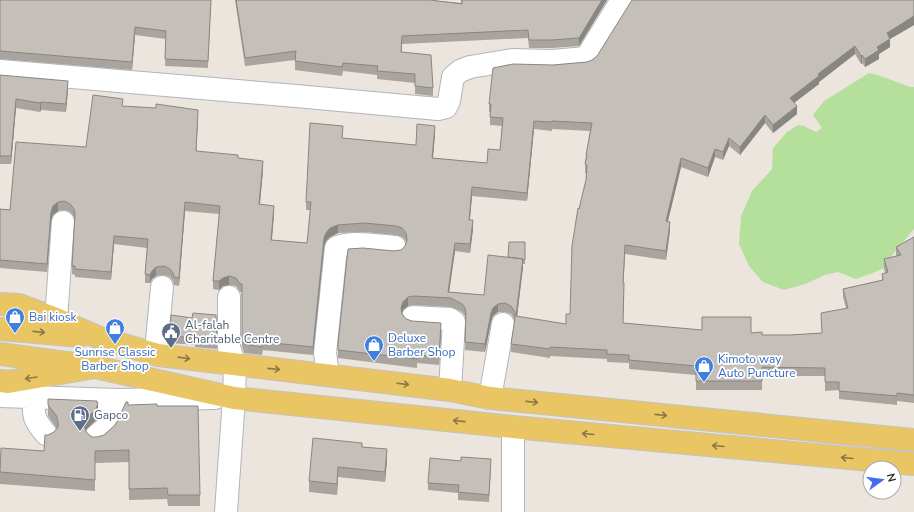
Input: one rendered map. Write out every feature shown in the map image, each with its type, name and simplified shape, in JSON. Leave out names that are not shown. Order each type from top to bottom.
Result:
[{"type":"main road","points":[[0,304],[19,305],[100,338],[158,355],[450,390],[490,398],[914,440]]},
{"type":"main road","points":[[0,329],[100,338]]},
{"type":"main road","points":[[0,354],[95,367],[234,398],[513,427],[914,464]]},
{"type":"main road","points":[[0,381],[8,382],[95,367]]},
{"type":"street","points":[[0,71],[438,109],[446,107],[449,101],[453,77],[460,70],[512,60],[552,61],[586,58],[622,0]]},
{"type":"street","points":[[56,319],[63,222]]},
{"type":"street","points":[[328,375],[325,353],[336,248],[340,245],[353,244],[395,247]]},
{"type":"street","points":[[158,355],[157,340],[162,287]]},
{"type":"street","points":[[226,512],[235,365],[229,348],[230,297]]},
{"type":"street","points":[[413,317],[450,320],[454,322],[450,390]]},
{"type":"street","points":[[490,398],[503,324]]},
{"type":"street","points":[[0,396],[118,400],[234,398]]},
{"type":"street","points":[[35,397],[33,411],[36,421],[46,434]]},
{"type":"street","points":[[96,436],[106,428],[118,400]]},
{"type":"street","points":[[513,427],[513,512]]},
{"type":"green space","points":[[869,73],[914,87],[914,229],[893,254],[884,268],[856,279],[838,272],[825,275],[805,284],[784,290],[763,282],[749,266],[739,244],[741,216],[752,191],[772,169],[773,148],[787,132],[798,125],[804,126],[816,132],[822,128],[813,115],[824,101]]},
{"type":"building","points":[[0,0],[211,0],[208,61],[165,59],[166,31],[135,27],[132,62],[0,51]]},
{"type":"building","points":[[236,0],[430,0],[462,4],[462,0],[602,0],[579,38],[529,40],[528,30],[402,36],[401,52],[431,55],[433,88],[415,86],[415,74],[377,71],[378,66],[343,63],[342,67],[295,61],[296,51],[245,58]]},
{"type":"building","points":[[632,0],[914,0],[914,16],[887,33],[890,39],[877,47],[879,50],[865,59],[862,55],[861,56],[855,46],[818,74],[819,76],[790,98],[797,106],[773,125],[765,115],[740,147],[729,138],[723,152],[715,149],[708,168],[681,158],[666,221],[670,222],[666,251],[625,245],[623,323],[702,330],[702,317],[751,317],[751,333],[762,332],[762,335],[790,335],[822,333],[821,313],[848,308],[843,289],[883,280],[882,274],[888,272],[884,259],[901,255],[896,247],[914,237],[914,395],[897,393],[897,396],[839,391],[839,382],[825,382],[825,368],[762,367],[762,381],[696,381],[696,366],[629,360],[629,355],[607,354],[607,350],[550,347],[550,349],[511,344],[515,312],[511,306],[505,303],[498,304],[493,308],[485,344],[465,342],[465,308],[462,304],[451,298],[408,297],[403,302],[401,308],[402,314],[406,319],[412,321],[441,323],[439,357],[417,355],[417,359],[338,350],[348,249],[363,248],[394,251],[401,250],[405,246],[407,240],[406,233],[402,228],[396,226],[364,223],[338,225],[330,228],[326,233],[324,238],[313,347],[263,342],[262,347],[244,344],[242,338],[242,284],[240,284],[236,278],[229,276],[219,281],[213,281],[220,206],[185,202],[179,278],[174,277],[170,269],[164,266],[156,267],[150,275],[145,274],[148,239],[114,236],[111,272],[75,269],[75,266],[72,266],[75,214],[74,209],[70,204],[64,201],[58,202],[53,206],[51,212],[47,264],[0,260],[0,209],[10,210],[16,142],[86,147],[93,95],[123,99],[122,106],[156,108],[156,104],[198,110],[196,151],[238,155],[238,158],[263,161],[259,204],[274,206],[271,240],[307,243],[311,202],[306,202],[310,123],[343,126],[342,138],[416,145],[417,124],[435,126],[432,158],[487,163],[488,149],[500,150],[503,118],[490,117],[491,104],[489,104],[493,68],[513,64],[553,65],[587,62],[597,56]],"holes":[[[534,121],[592,123],[585,164],[587,165],[586,180],[579,209],[578,208],[572,246],[570,314],[566,314],[566,324],[516,316],[523,259],[488,255],[484,295],[448,292],[455,243],[470,244],[473,220],[469,220],[472,187],[527,193]]]},
{"type":"building","points":[[0,75],[68,81],[66,104],[40,103],[16,99],[11,156],[0,156]]},
{"type":"building","points":[[509,242],[525,242],[525,260],[508,257]]},
{"type":"building","points":[[193,313],[216,315],[217,342],[195,340],[196,338],[170,336],[171,315],[192,318]]},
{"type":"building","points":[[48,399],[97,401],[98,403],[96,409],[85,420],[84,426],[87,433],[92,437],[104,435],[114,426],[126,402],[128,402],[128,405],[157,404],[157,406],[198,406],[200,495],[168,495],[167,488],[129,489],[129,450],[95,451],[95,480],[0,472],[1,448],[44,451],[45,435],[54,432],[58,427],[56,415],[48,405]]},
{"type":"building","points":[[313,438],[362,443],[362,447],[387,449],[385,472],[338,467],[337,484],[309,481]]},
{"type":"building","points":[[461,457],[491,459],[489,495],[458,492],[459,485],[428,483],[430,458],[461,461]]},
{"type":"place","name":"Bai kiosk","points":[[15,334]]},
{"type":"place","name":"Sunrise Classic Barber Shop","points":[[115,345]]},
{"type":"place","name":"Al-falah Charitable Centre","points":[[171,349]]},
{"type":"place","name":"Deluxe Barber Shop","points":[[374,362]]},
{"type":"place","name":"Kimoto way Auto Puncture","points":[[704,383]]},
{"type":"place","name":"Gapco","points":[[80,432]]}]
